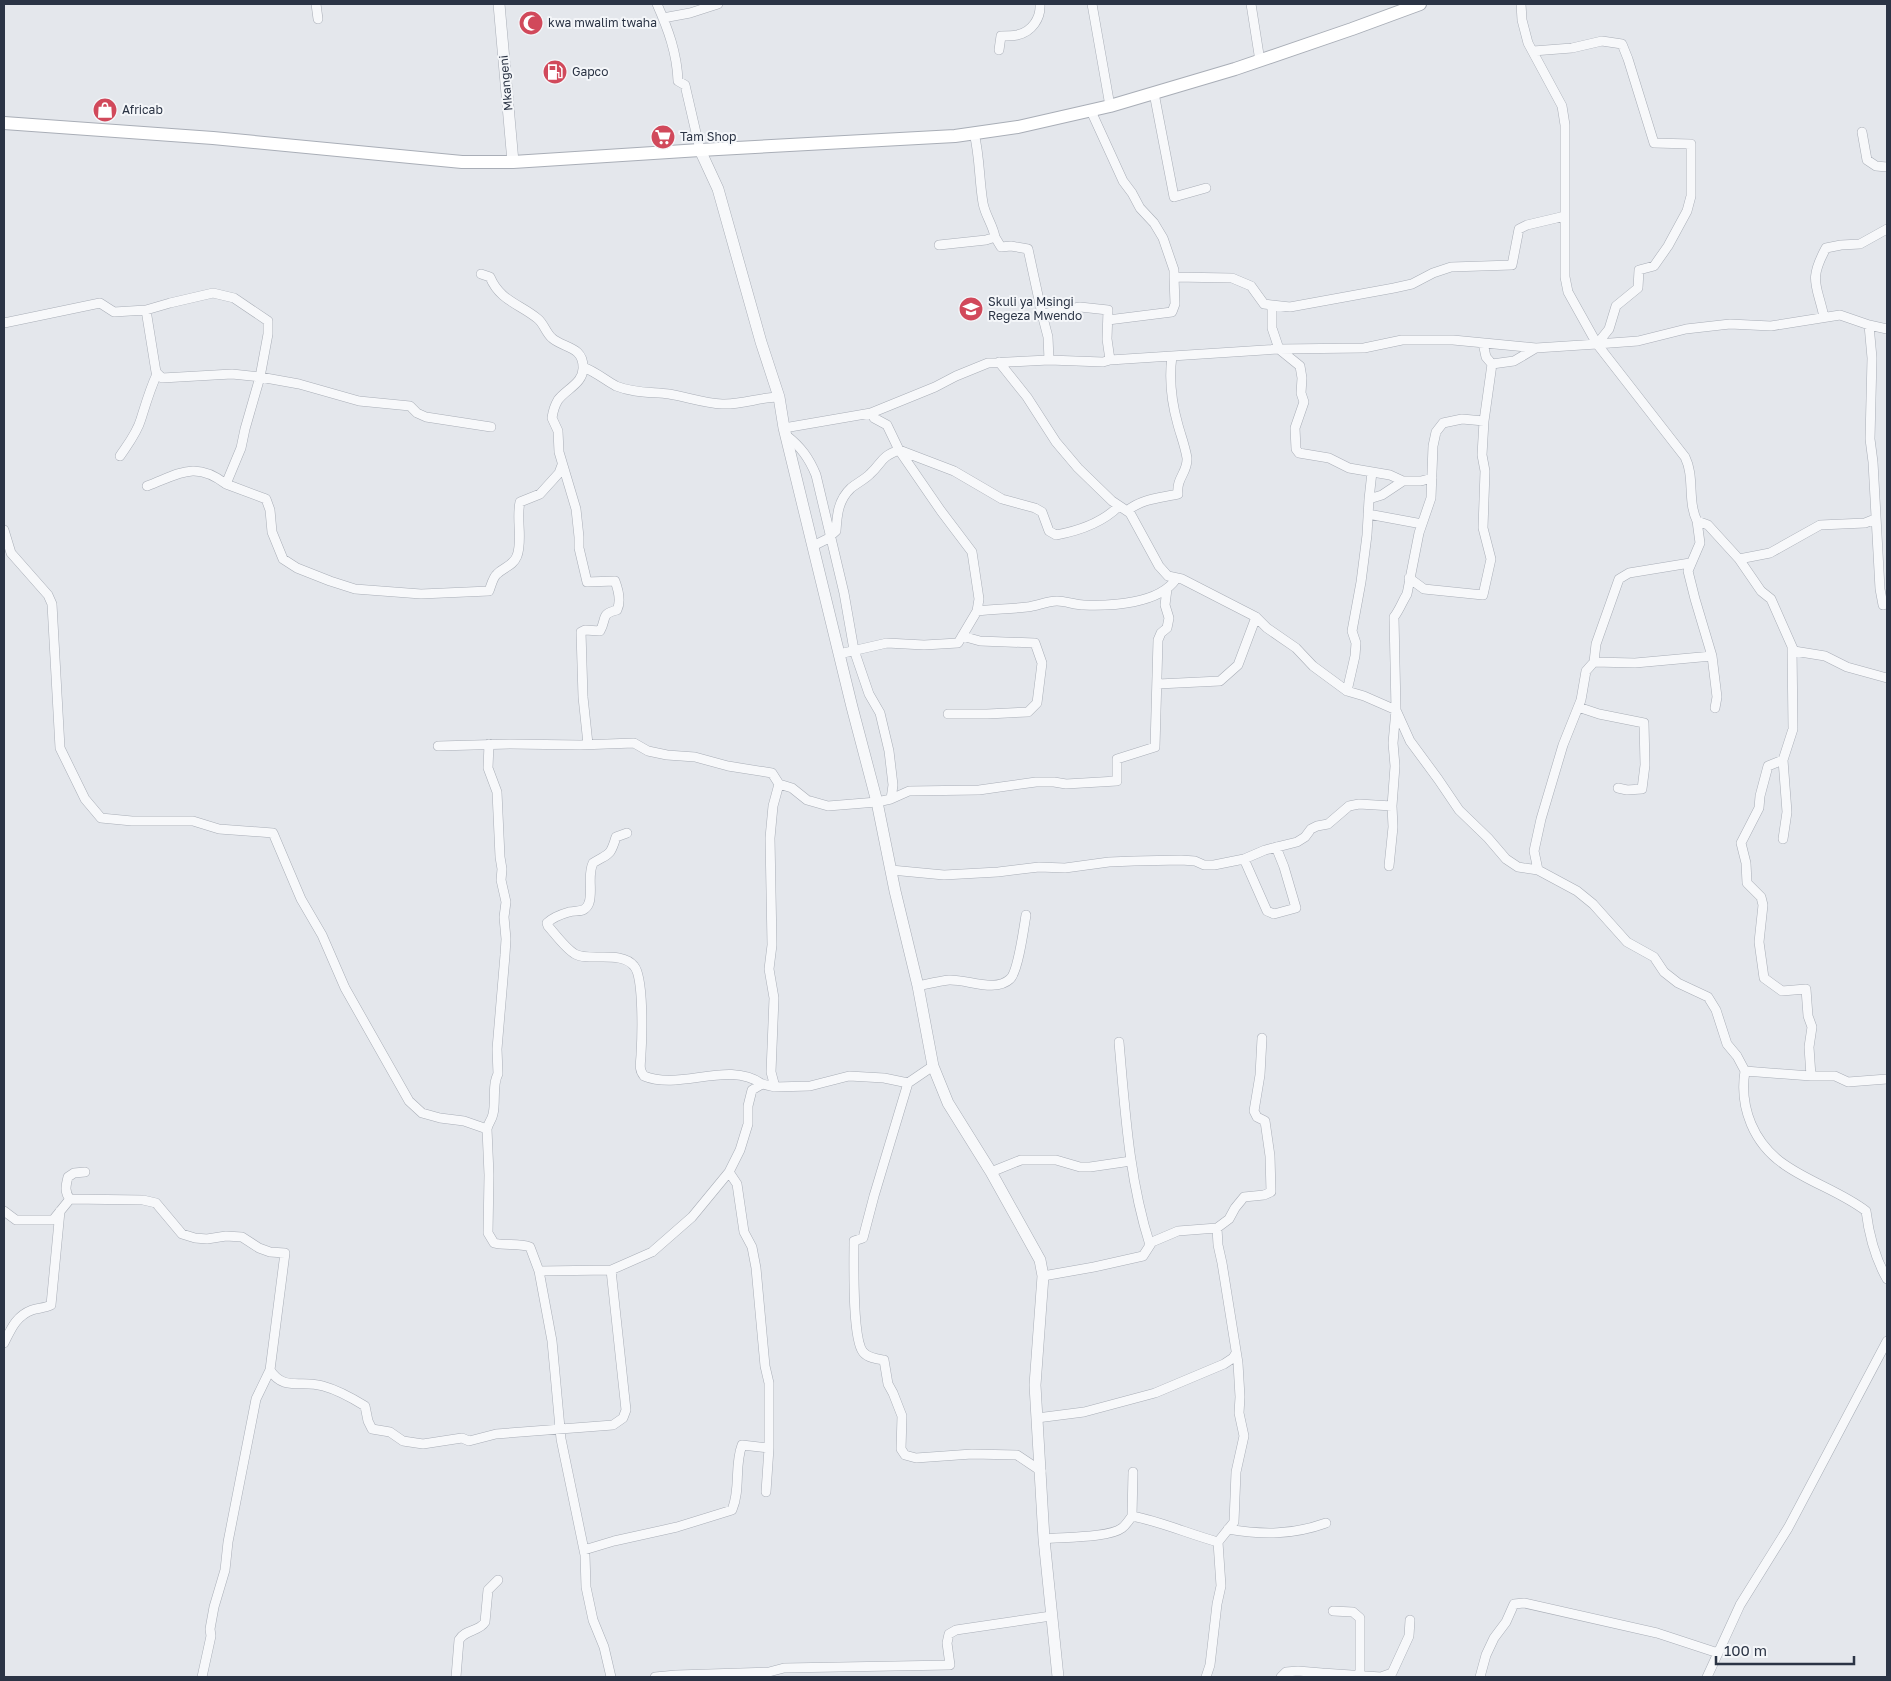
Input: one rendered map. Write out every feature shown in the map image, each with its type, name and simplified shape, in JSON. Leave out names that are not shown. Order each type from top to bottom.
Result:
[{"type":"main road","points":[[4,123],[213,138],[462,162],[513,162],[867,142],[974,133],[1018,127],[1091,111],[1260,61],[1420,4]]},
{"type":"street","points":[[316,4],[318,19]]},
{"type":"street","name":"Mkangeni","points":[[499,4],[513,162]]},
{"type":"street","points":[[657,4],[671,37],[677,65],[678,81],[686,85],[700,150],[718,189],[761,342],[779,397],[839,654],[877,802],[918,986],[933,1066],[948,1103],[991,1172],[1040,1260],[1043,1276],[1035,1385],[1044,1539],[1058,1677]]},
{"type":"street","points":[[663,18],[690,13],[718,4]]},
{"type":"street","points":[[999,50],[1000,36],[1018,35],[1030,30],[1038,19],[1040,4]]},
{"type":"street","points":[[1092,4],[1110,106]]},
{"type":"street","points":[[1251,4],[1260,61]]},
{"type":"street","points":[[1521,4],[1522,20],[1528,43],[1562,106],[1565,125],[1566,277],[1568,292],[1597,344],[1685,457],[1689,465],[1692,479],[1692,504],[1697,520],[1700,543],[1688,571],[1712,656],[1717,697],[1715,708]]},
{"type":"street","points":[[1533,51],[1572,48],[1602,41],[1622,44],[1654,143],[1691,144],[1692,196],[1687,211],[1668,246],[1654,266],[1640,270],[1638,288],[1616,306],[1609,329],[1597,344]]},
{"type":"street","points":[[1154,93],[1174,196],[1206,188]]},
{"type":"street","points":[[1091,111],[1124,181],[1140,208],[1154,223],[1163,238],[1174,270],[1175,304],[1172,312],[1108,320]]},
{"type":"street","points":[[1862,132],[1867,160],[1876,166],[1887,167]]},
{"type":"street","points":[[974,133],[978,149],[983,204],[995,236],[1001,247],[1011,246],[1028,249],[1048,337],[1049,360]]},
{"type":"street","points":[[1174,277],[1232,278],[1250,286],[1264,304],[1290,307],[1412,284],[1432,273],[1451,267],[1512,265],[1519,229],[1527,224],[1565,216]]},
{"type":"street","points":[[1824,317],[1814,276],[1826,248],[1841,244],[1860,244],[1887,229]]},
{"type":"street","points":[[939,244],[986,240],[995,236]]},
{"type":"street","points":[[481,274],[490,277],[493,285],[502,296],[540,320],[550,337],[574,348],[580,357],[583,367],[577,383],[560,398],[552,418],[558,431],[558,452],[576,509],[579,537],[578,548],[587,582],[615,581],[618,588],[619,606],[617,610],[605,615],[600,630],[585,630],[581,632],[583,697],[588,744]]},
{"type":"street","points":[[4,323],[100,303],[114,312],[146,310],[170,302],[213,294],[234,298],[268,321],[268,334],[260,377],[247,422],[242,448],[226,484]]},
{"type":"street","points":[[1272,306],[1272,328],[1279,349],[1300,366],[1302,378],[1301,393],[1304,402],[1295,428],[1296,449],[1299,453],[1329,458],[1348,468],[1390,474],[1403,481],[1421,481],[1432,478]]},
{"type":"street","points":[[1042,314],[1080,307],[1087,309],[1105,308],[1108,310],[1106,339],[1110,360]]},
{"type":"street","points":[[146,310],[154,364],[157,374],[162,378],[175,379],[232,374],[260,377],[299,384],[359,402],[410,406],[417,413],[426,417],[491,427]]},
{"type":"street","points":[[786,432],[871,413],[936,387],[988,363],[998,362],[1049,360],[1103,362],[1279,349],[1364,348],[1402,340],[1453,340],[1536,348],[1638,341],[1686,329],[1730,324],[1771,326],[1840,315],[1887,329]]},
{"type":"street","points":[[1870,325],[1872,358],[1870,439],[1880,589],[1883,605],[1887,604]]},
{"type":"street","points":[[1410,578],[1424,589],[1483,595],[1491,559],[1483,528],[1484,471],[1482,454],[1484,422],[1492,364],[1486,357],[1483,342]]},
{"type":"street","points":[[1492,364],[1514,361],[1536,348]]},
{"type":"street","points":[[1127,511],[1147,500],[1178,494],[1178,481],[1185,470],[1187,460],[1173,402],[1172,356]]},
{"type":"street","points":[[998,362],[1027,397],[1045,426],[1078,468],[1136,521],[1159,566],[1168,576],[1182,580],[1256,617],[1267,628],[1296,648],[1313,666],[1347,691],[1396,710],[1410,742],[1459,810],[1488,838],[1506,859],[1518,867],[1538,870],[1577,891],[1593,904],[1627,942],[1654,957],[1664,972],[1678,983],[1708,997],[1716,1010],[1727,1044],[1737,1056],[1745,1071],[1742,1088],[1746,1111],[1752,1128],[1762,1144],[1784,1165],[1827,1189],[1849,1198],[1866,1211],[1868,1229],[1876,1258],[1887,1279]]},
{"type":"street","points":[[583,367],[595,371],[618,387],[644,393],[668,394],[723,404],[756,402],[768,397],[779,397]]},
{"type":"street","points":[[120,456],[134,437],[142,418],[150,387],[157,374]]},
{"type":"street","points":[[839,654],[887,643],[924,645],[958,643],[978,611],[979,599],[972,552],[899,450],[887,425],[874,418],[871,413]]},
{"type":"street","points":[[1389,866],[1393,827],[1392,806],[1395,766],[1393,743],[1396,710],[1394,617],[1402,606],[1403,599],[1407,594],[1422,524],[1431,498],[1436,432],[1443,423],[1462,419],[1484,422]]},
{"type":"street","points":[[786,432],[810,461],[816,475],[844,593],[854,650],[869,694],[880,713],[887,741],[894,785],[892,799]]},
{"type":"street","points":[[813,546],[836,531],[837,512],[843,497],[851,488],[865,480],[882,458],[899,450],[954,471],[1002,499],[1035,508],[1042,512],[1049,531],[1056,535],[1078,530],[1111,514],[1119,506]]},
{"type":"street","points":[[147,486],[188,470],[202,471],[217,477],[226,484],[266,499],[270,510],[272,532],[283,559],[296,568],[330,582],[355,589],[422,594],[489,591],[495,574],[516,559],[520,545],[518,511],[520,502],[540,494],[559,473],[562,465]]},
{"type":"street","points":[[1347,691],[1355,656],[1356,643],[1353,635],[1353,624],[1361,582],[1372,472]]},
{"type":"street","points":[[1369,499],[1382,495],[1403,481]]},
{"type":"street","points":[[1368,514],[1422,524]]},
{"type":"street","points":[[1739,559],[1770,553],[1820,525],[1865,522],[1875,519]]},
{"type":"street","points":[[1697,520],[1708,525],[1739,559],[1761,591],[1771,599],[1794,651],[1825,656],[1847,667],[1887,678]]},
{"type":"street","points":[[4,530],[10,553],[48,595],[52,604],[60,748],[85,799],[101,818],[132,821],[193,821],[219,829],[273,833],[301,899],[322,935],[345,988],[409,1101],[422,1113],[440,1118],[464,1121],[486,1129]]},
{"type":"street","points":[[1538,870],[1534,851],[1541,819],[1563,745],[1581,700],[1586,670],[1594,662],[1596,644],[1619,579],[1630,573],[1690,563]]},
{"type":"street","points":[[438,746],[634,742],[648,751],[695,757],[728,766],[772,773],[779,784],[792,788],[807,800],[828,806],[877,802],[892,799],[909,791],[979,790],[1036,782],[1066,784],[1117,781],[1117,759],[1156,747],[1158,684],[1156,660],[1158,640],[1161,633],[1167,628],[1169,618],[1165,605],[1168,590],[1176,579]]},
{"type":"street","points":[[978,611],[1028,607],[1056,601],[1081,605],[1120,604],[1137,602],[1168,590]]},
{"type":"street","points":[[1158,684],[1220,680],[1238,665],[1256,617]]},
{"type":"street","points":[[948,714],[1028,712],[1037,703],[1042,663],[1035,643],[980,641],[962,636]]},
{"type":"street","points":[[1783,839],[1787,812],[1783,760],[1793,729],[1792,647]]},
{"type":"street","points":[[1594,662],[1635,663],[1712,656]]},
{"type":"street","points":[[1578,707],[1599,714],[1644,723],[1645,765],[1642,789],[1627,790],[1618,788]]},
{"type":"street","points":[[489,744],[488,768],[497,792],[501,880],[506,902],[504,917],[505,955],[497,1049],[498,1074],[496,1077],[496,1092],[493,1098],[494,1113],[486,1129],[489,1175],[488,1233],[494,1243],[502,1245],[522,1244],[530,1247],[539,1271],[552,1341],[561,1439],[584,1550],[586,1587],[593,1620],[604,1647],[611,1677]]},
{"type":"street","points":[[1783,760],[1768,766],[1760,796],[1759,808],[1741,843],[1746,863],[1747,883],[1761,898],[1763,905],[1759,942],[1764,978],[1782,991],[1806,989],[1808,1016],[1812,1027],[1808,1047],[1811,1076]]},
{"type":"street","points":[[775,1086],[771,1072],[774,998],[769,969],[772,945],[770,838],[773,806],[779,784]]},
{"type":"street","points":[[891,870],[944,875],[998,872],[1039,867],[1065,868],[1109,862],[1181,860],[1214,865],[1244,859],[1276,847],[1297,842],[1305,837],[1311,829],[1328,824],[1349,806],[1359,804],[1392,806]]},
{"type":"street","points":[[627,833],[616,837],[611,852],[606,857],[593,863],[590,874],[590,897],[586,909],[569,912],[547,923],[576,954],[625,960],[634,966],[639,975],[642,1024],[640,1068],[644,1076],[675,1080],[705,1076],[732,1076],[753,1078],[762,1084],[775,1086],[810,1086],[849,1076],[884,1078],[908,1083]]},
{"type":"street","points":[[1244,859],[1267,910],[1274,914],[1296,908],[1276,847]]},
{"type":"street","points":[[918,986],[950,980],[1001,985],[1011,978],[1016,965],[1026,915]]},
{"type":"street","points":[[1043,1276],[1143,1256],[1152,1242],[1178,1231],[1217,1228],[1230,1219],[1235,1208],[1244,1197],[1264,1195],[1271,1192],[1270,1156],[1265,1121],[1257,1117],[1254,1111],[1260,1075],[1262,1038]]},
{"type":"street","points":[[1119,1042],[1131,1161],[1141,1216],[1150,1245]]},
{"type":"street","points":[[933,1066],[908,1083],[862,1238],[854,1241],[853,1285],[859,1344],[864,1353],[872,1358],[884,1360],[888,1384],[902,1416],[901,1449],[905,1455],[916,1458],[972,1454],[1017,1454],[1041,1471]]},
{"type":"street","points":[[1745,1071],[1835,1076],[1848,1082],[1887,1079]]},
{"type":"street","points":[[539,1271],[611,1270],[652,1252],[692,1217],[729,1172],[740,1150],[748,1124],[748,1106],[752,1090],[762,1084]]},
{"type":"street","points":[[991,1172],[1021,1160],[1056,1160],[1090,1168],[1131,1161]]},
{"type":"street","points":[[85,1172],[74,1173],[68,1176],[66,1195],[70,1199],[143,1200],[156,1203],[182,1234],[201,1238],[242,1237],[259,1248],[270,1252],[284,1253],[270,1370],[256,1399],[228,1542],[225,1570],[214,1607],[210,1629],[211,1636],[202,1677]]},
{"type":"street","points":[[729,1172],[736,1184],[744,1232],[752,1247],[756,1268],[765,1366],[769,1383],[769,1448],[766,1492]]},
{"type":"street","points":[[4,1211],[16,1220],[53,1220],[70,1199]]},
{"type":"street","points":[[4,1343],[13,1325],[20,1317],[31,1310],[51,1305],[60,1211]]},
{"type":"street","points":[[1206,1677],[1210,1665],[1221,1586],[1218,1542],[1234,1522],[1236,1472],[1244,1436],[1239,1413],[1240,1396],[1236,1354],[1218,1246],[1217,1228]]},
{"type":"street","points":[[270,1370],[276,1379],[284,1383],[322,1386],[355,1400],[365,1406],[372,1429],[390,1432],[403,1441],[423,1444],[462,1438],[469,1441],[496,1434],[613,1425],[623,1418],[626,1410],[611,1270]]},
{"type":"street","points":[[1707,1677],[1740,1605],[1788,1528],[1887,1342]]},
{"type":"street","points":[[1037,1418],[1084,1412],[1155,1393],[1224,1364],[1236,1354]]},
{"type":"street","points":[[584,1550],[614,1541],[677,1527],[732,1510],[736,1502],[738,1456],[742,1445],[769,1448]]},
{"type":"street","points":[[1044,1539],[1089,1536],[1114,1532],[1122,1528],[1132,1516],[1134,1472]]},
{"type":"street","points":[[1132,1516],[1175,1527],[1192,1535],[1218,1542]]},
{"type":"street","points":[[1228,1529],[1252,1533],[1280,1533],[1307,1530],[1326,1523]]},
{"type":"street","points":[[456,1677],[461,1635],[482,1626],[488,1590],[498,1580]]},
{"type":"street","points":[[1480,1677],[1486,1655],[1494,1638],[1506,1622],[1516,1602],[1524,1602],[1657,1634],[1718,1653]]},
{"type":"street","points":[[1333,1611],[1353,1612],[1360,1618],[1360,1675]]},
{"type":"street","points":[[655,1677],[676,1674],[769,1672],[784,1668],[950,1665],[949,1634],[956,1630],[1051,1616]]},
{"type":"street","points":[[1281,1677],[1286,1672],[1298,1671],[1321,1675],[1381,1677],[1392,1672],[1409,1636],[1410,1620]]},
{"type":"place","name":"kwa mwalim twaha","points":[[531,23]]},
{"type":"place","name":"Gapco","points":[[555,72]]},
{"type":"place","name":"Africab","points":[[105,110]]},
{"type":"place","name":"Tam Shop","points":[[663,137]]},
{"type":"place","name":"Skuli ya Msingi Regeza Mwendo","points":[[971,309]]}]
